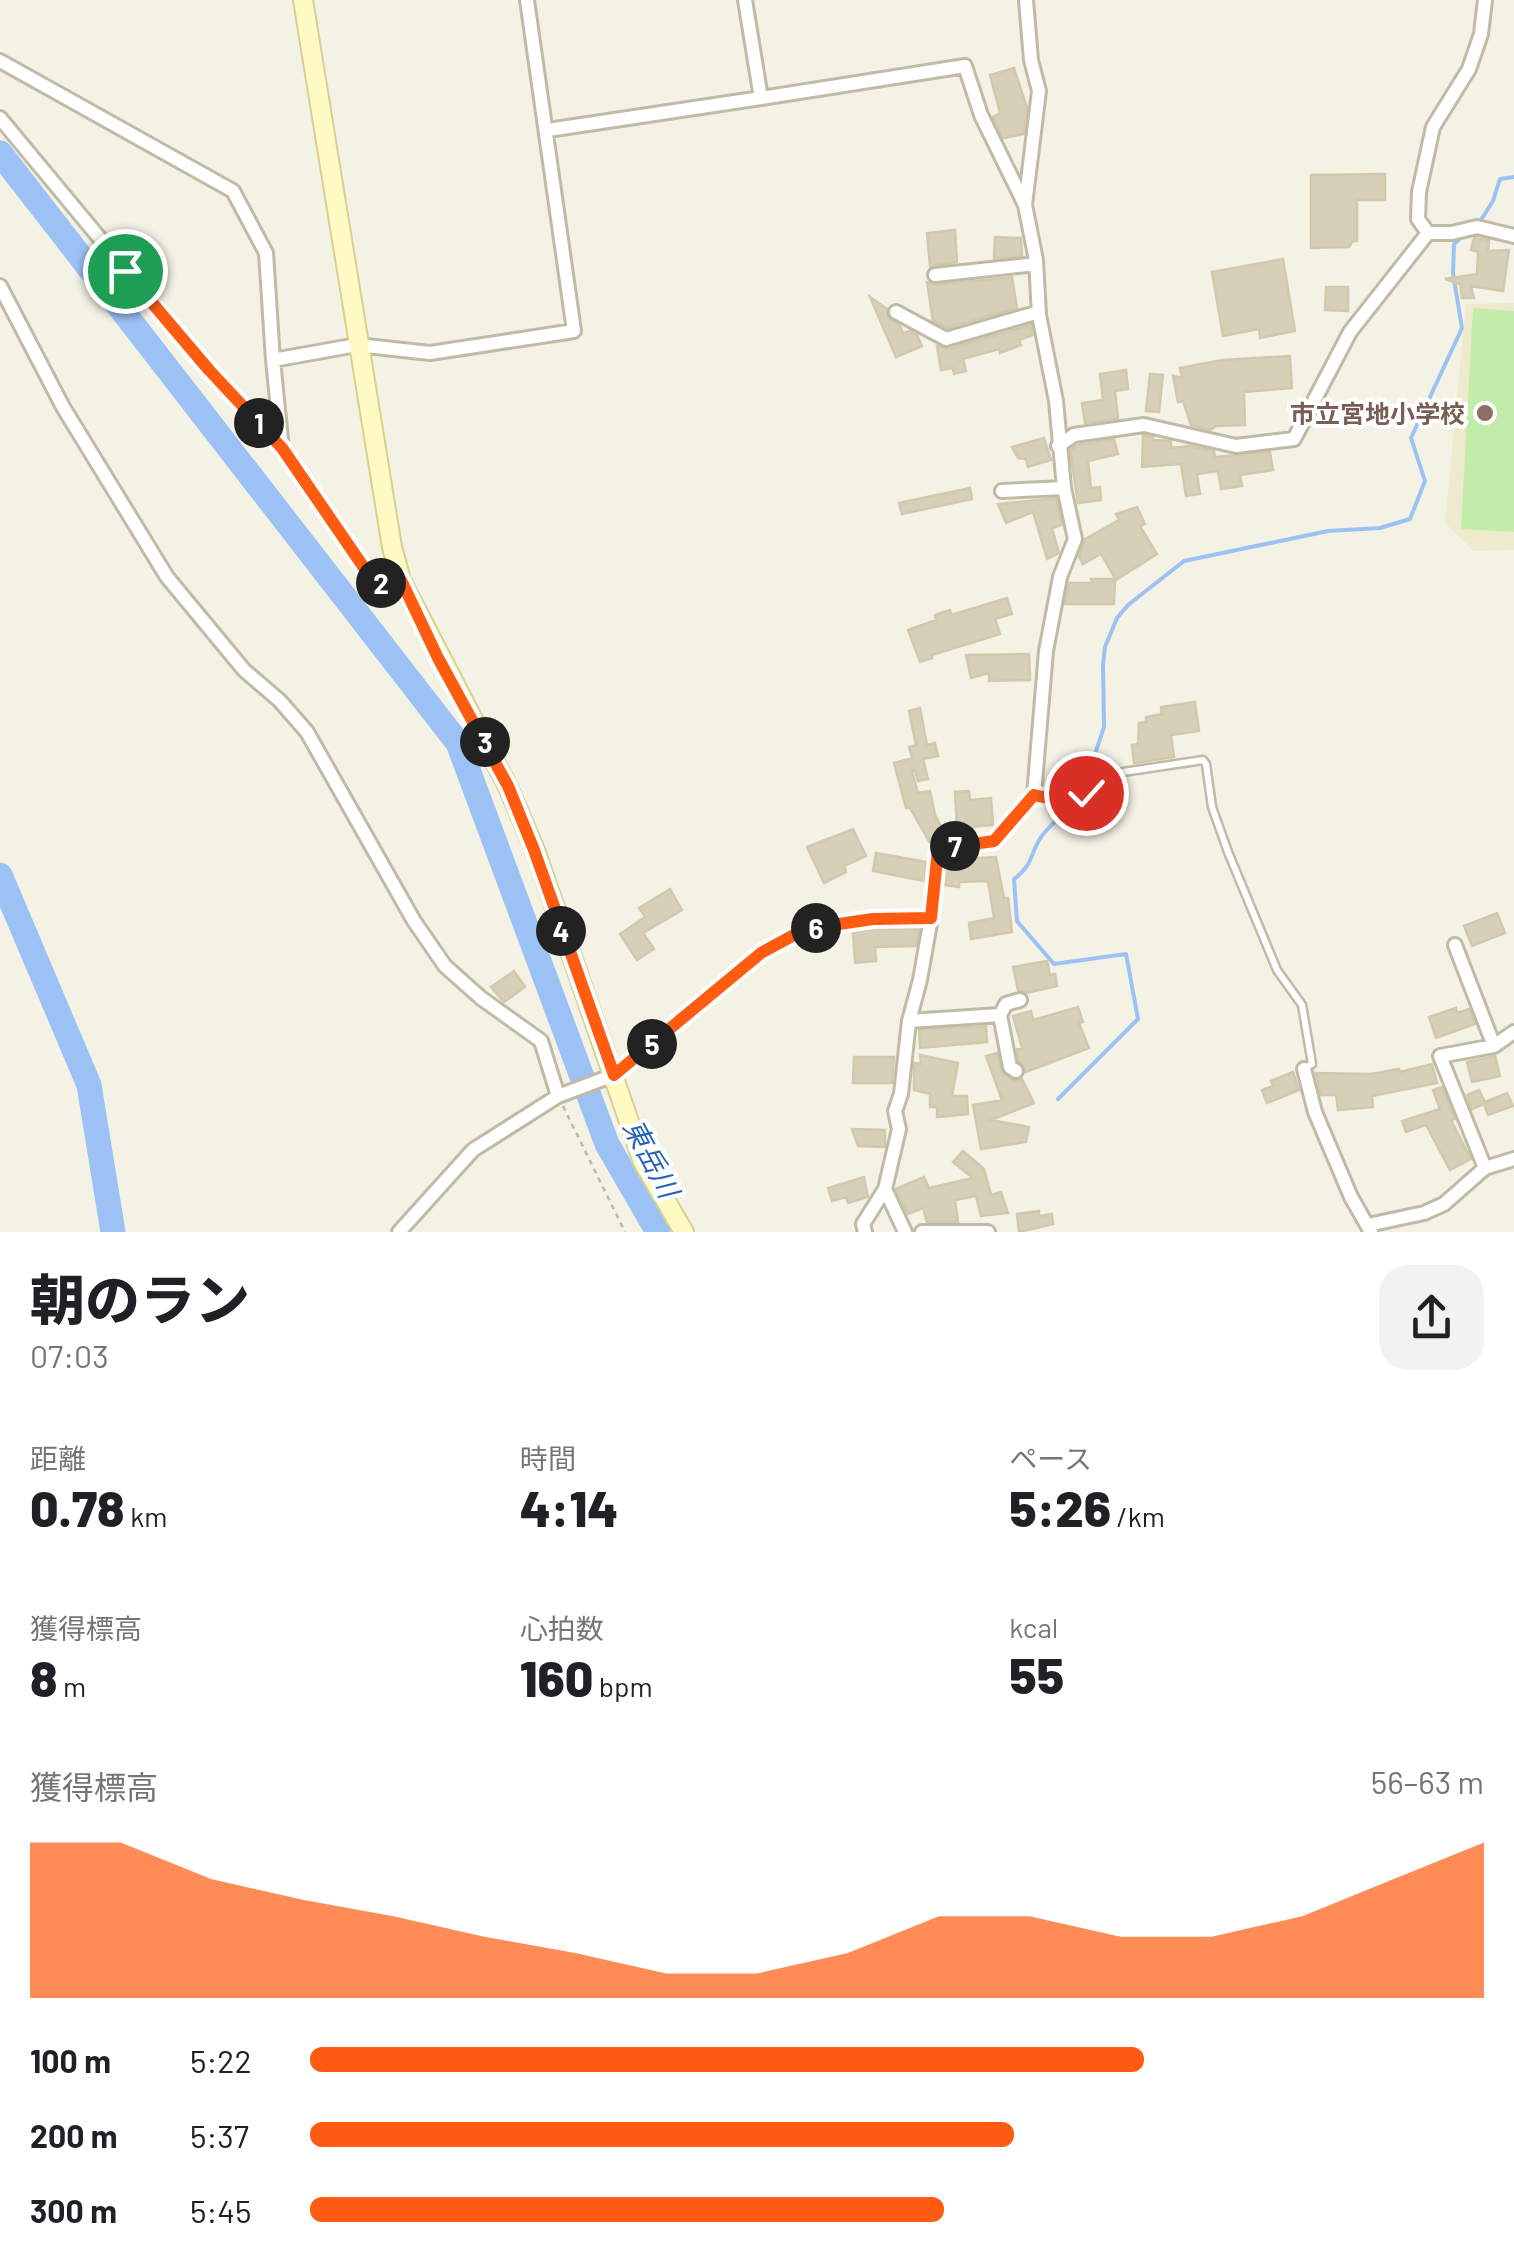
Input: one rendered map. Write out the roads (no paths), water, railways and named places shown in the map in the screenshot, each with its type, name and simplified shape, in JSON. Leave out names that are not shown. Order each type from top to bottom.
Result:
[{"type":"street","points":[[303,0],[392,548],[401,580],[438,658],[508,786],[643,1162],[684,1232]]},
{"type":"street","points":[[273,360],[358,345],[430,353],[574,332],[527,0]]},
{"type":"street","points":[[746,0],[760,98]]},
{"type":"street","points":[[1025,205],[1039,91],[1029,44],[1026,0]]},
{"type":"street","points":[[1428,234],[1418,219],[1419,192],[1434,128],[1470,69],[1482,34],[1485,0]]},
{"type":"street","points":[[0,61],[233,191],[266,253],[282,448]]},
{"type":"street","points":[[548,130],[965,66],[981,115],[1025,205],[1036,264],[1039,312],[1054,386],[1064,488],[1075,539],[1060,577],[1046,651],[1034,795],[994,841],[938,849],[931,918],[909,1020],[902,1094],[895,1111],[899,1129],[885,1189],[862,1224],[865,1232]]},
{"type":"street","points":[[0,118],[197,356],[282,448],[369,575],[378,583],[401,580]]},
{"type":"street","points":[[1058,446],[1074,435],[1144,425],[1236,446],[1294,439],[1350,332],[1428,234],[1476,226],[1514,236]]},
{"type":"street","points":[[935,275],[1036,264]]},
{"type":"street","points":[[0,286],[62,407],[167,577],[244,670],[280,701],[307,732],[414,921],[445,966],[540,1041],[558,1096]]},
{"type":"street","points":[[896,312],[946,339]]},
{"type":"street","points":[[930,342],[1039,312]]},
{"type":"street","points":[[1002,491],[1064,488]]},
{"type":"street","points":[[400,1232],[474,1150],[558,1096],[614,1075],[761,953],[805,929],[873,919],[931,918]]},
{"type":"street","points":[[1455,946],[1494,1046]]},
{"type":"street","points":[[1016,1071],[1010,1067],[1000,1015],[1006,1004],[1020,1000]]},
{"type":"street","points":[[909,1020],[1000,1015]]},
{"type":"street","points":[[1485,1168],[1440,1056],[1494,1046],[1514,1032]]},
{"type":"street","points":[[1304,1069],[1315,1112],[1351,1198],[1369,1229],[1444,1204],[1485,1168],[1514,1159]]},
{"type":"street","points":[[885,1189],[905,1232]]},
{"type":"street","points":[[922,1232],[988,1232]]},
{"type":"lane","points":[[1034,795],[1070,803],[1123,772],[1202,760],[1206,764],[1212,806],[1242,888],[1278,970],[1302,1005],[1312,1064],[1304,1069]]},
{"type":"waterway","name":"東岳川","points":[[0,153],[458,743],[607,1144],[658,1232]]},
{"type":"waterway","points":[[1479,223],[1493,201],[1500,179],[1514,177]]},
{"type":"waterway","points":[[1078,803],[1077,794],[1084,787],[1104,727],[1105,647],[1117,618],[1128,605],[1184,561],[1328,531],[1380,528],[1410,519],[1425,481],[1411,438],[1462,328],[1453,273],[1454,244],[1464,235]]},
{"type":"waterway","points":[[1058,1099],[1138,1019],[1126,954],[1054,964],[1017,921],[1014,879],[1051,826],[1096,792]]},
{"type":"waterway","points":[[0,875],[89,1085],[113,1232]]},
{"type":"place","name":"市立宮地小学校","points":[[1485,413]]}]
